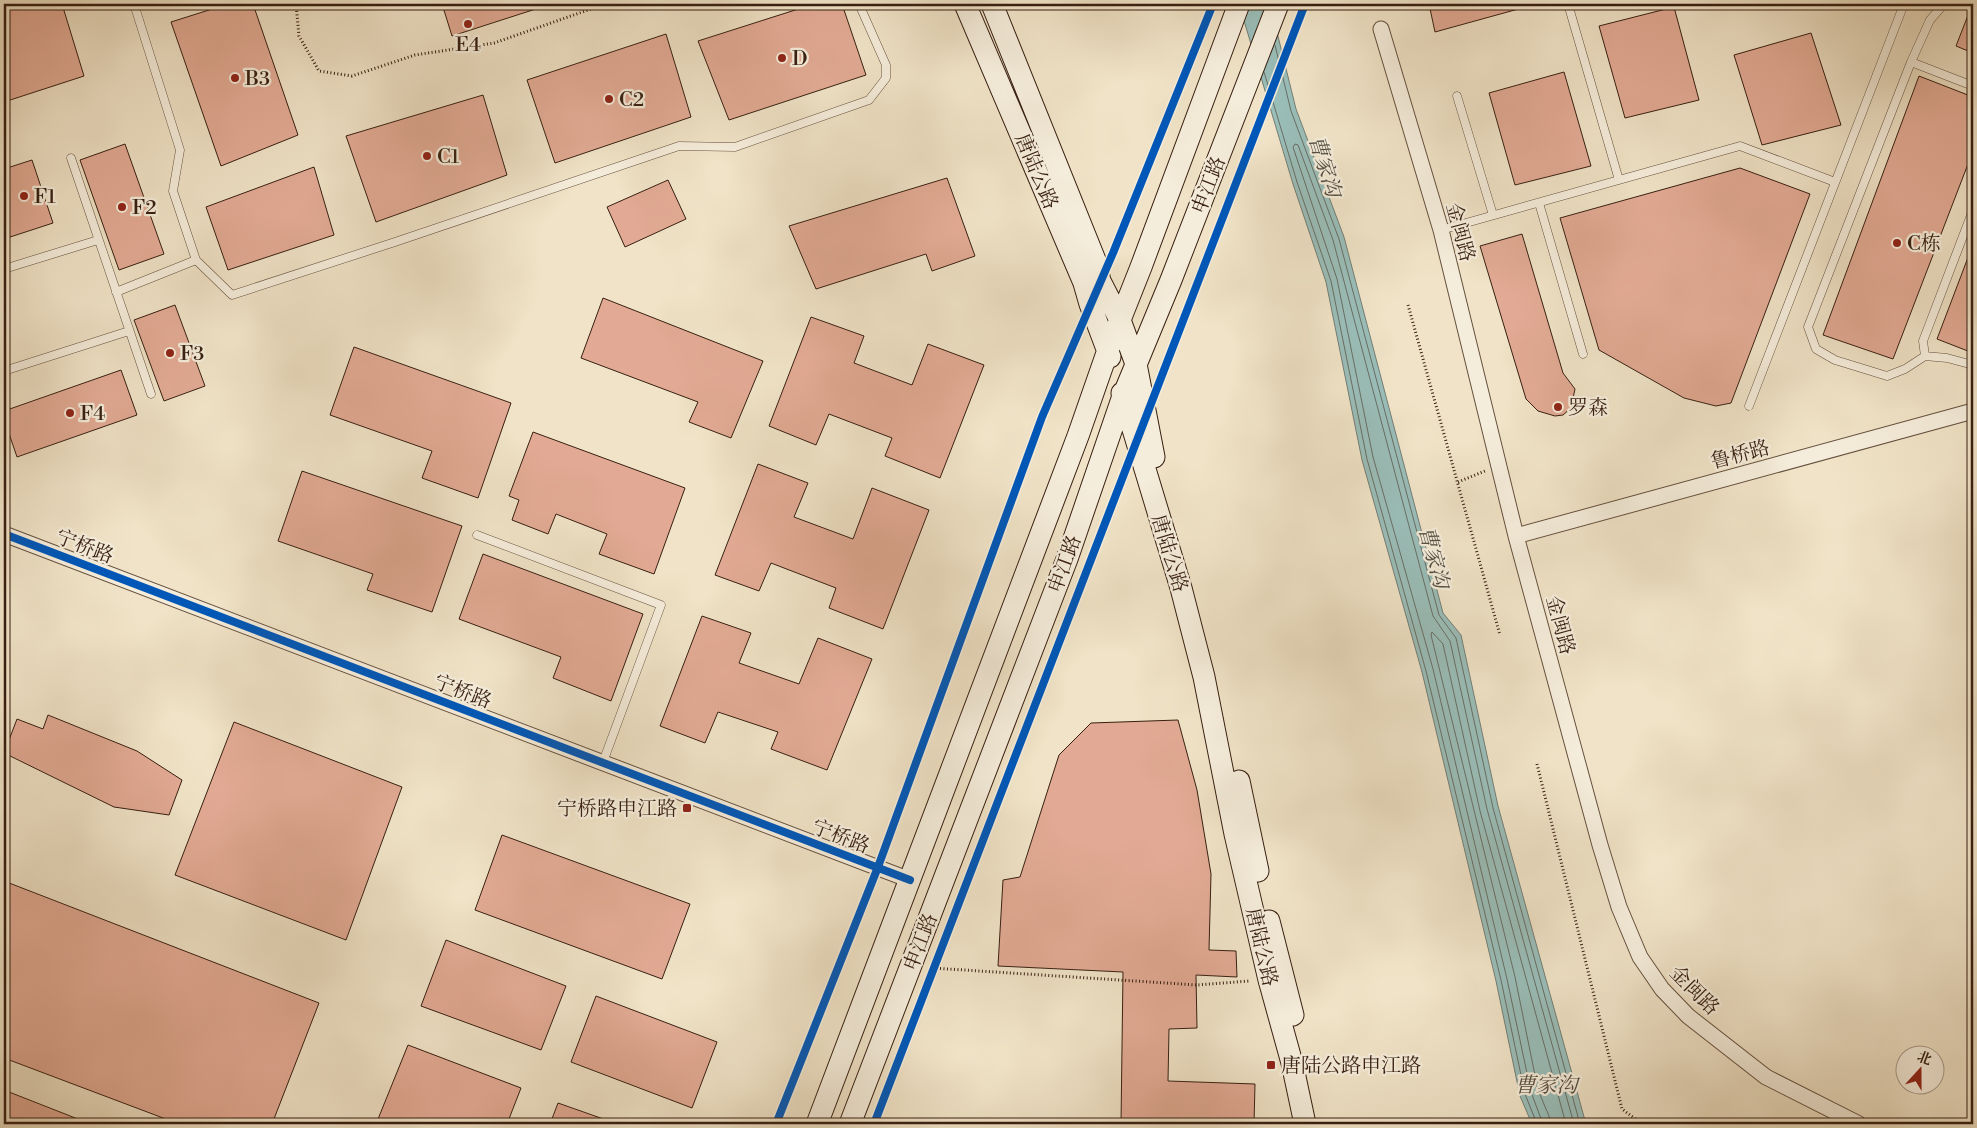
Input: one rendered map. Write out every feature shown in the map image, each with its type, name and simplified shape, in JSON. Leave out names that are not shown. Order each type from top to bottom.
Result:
[{"type":"main road","name":"唐陆公路","points":[[966,4],[1084,283],[1123,396],[1188,614],[1204,677],[1234,834],[1269,980],[1292,1063],[1304,1124]]},
{"type":"main road","name":"唐陆公路","points":[[992,4],[1095,260],[1100,281],[1120,320],[1136,364],[1156,467],[1213,658],[1265,904],[1319,1124]]},
{"type":"main road","name":"申江路","points":[[817,1124],[1078,436],[1108,350],[1239,4]]},
{"type":"main road","name":"申江路","points":[[850,1124],[1067,559],[1123,396],[1183,250],[1278,4]]},
{"type":"street","name":"金闽路","points":[[1381,29],[1441,230],[1516,536],[1600,845],[1619,907],[1640,957],[1662,989],[1688,1016],[1758,1071],[1775,1082],[1859,1124]]},
{"type":"street","name":"鲁桥路","points":[[1516,536],[1973,410]]},
{"type":"street","name":"宁桥路","points":[[4,534],[910,880]]},
{"type":"lane","points":[[134,4],[180,150],[173,190],[196,260],[232,295],[679,146],[735,147],[869,100],[886,78],[886,64],[859,4]]},
{"type":"lane","points":[[1568,4],[1619,180]]},
{"type":"lane","points":[[1750,406],[1904,4]]},
{"type":"lane","points":[[1944,4],[1930,20],[1912,62],[1808,327],[1816,349],[1834,360],[1887,376],[1905,369],[1925,356],[1947,358],[1973,365]]},
{"type":"lane","points":[[1912,62],[1973,86]]},
{"type":"lane","points":[[1458,96],[1493,215]]},
{"type":"lane","points":[[1441,230],[1740,146],[1835,182]]},
{"type":"lane","points":[[70,158],[151,394]]},
{"type":"lane","points":[[1538,203],[1583,354]]},
{"type":"lane","points":[[1925,356],[1923,341],[1973,210]]},
{"type":"lane","points":[[4,269],[98,240]]},
{"type":"lane","points":[[116,292],[196,260]]},
{"type":"lane","points":[[4,371],[129,331]]},
{"type":"lane","points":[[477,535],[661,605],[603,762]]},
{"type":"path","points":[[296,4],[299,36],[319,71],[352,76],[415,55],[494,43],[605,4]]},
{"type":"path","points":[[1408,305],[1500,635]]},
{"type":"path","points":[[1458,482],[1499,465]]},
{"type":"path","points":[[1537,764],[1622,1109],[1642,1124]]},
{"type":"path","points":[[930,978],[935,964],[1197,985],[1269,980]]},
{"type":"water","name":"曹家沟","points":[[1239,4],[1270,4],[1296,109],[1344,237],[1443,613],[1461,635],[1498,806],[1586,1124],[1532,1124],[1520,1096],[1496,981],[1422,672],[1362,460],[1326,282],[1293,184]]},
{"type":"building","points":[[4,4],[62,4],[84,76],[4,102]]},
{"type":"building","name":"B3","points":[[228,4],[253,4],[298,135],[221,166],[171,22]]},
{"type":"building","name":"E4","points":[[452,4],[542,4],[542,7],[452,36],[443,7]]},
{"type":"building","name":"D","points":[[814,4],[842,4],[866,75],[729,120],[698,41]]},
{"type":"building","points":[[1429,4],[1522,4],[1522,8],[1435,32]]},
{"type":"building","points":[[1973,5],[1973,53],[1956,46]]},
{"type":"building","points":[[1674,7],[1699,100],[1625,118],[1599,26]]},
{"type":"building","points":[[1811,33],[1841,125],[1762,145],[1734,55]]},
{"type":"building","name":"C2","points":[[666,34],[691,117],[555,163],[527,80]]},
{"type":"building","points":[[1564,72],[1591,166],[1515,185],[1489,93]]},
{"type":"building","name":"C栋","points":[[1919,76],[1973,97],[1973,151],[1893,359],[1823,335]]},
{"type":"building","name":"C1","points":[[483,95],[507,175],[376,222],[346,136]]},
{"type":"building","name":"F2","points":[[125,144],[164,254],[119,270],[80,160]]},
{"type":"building","name":"F1","points":[[32,160],[53,223],[4,239],[4,169]]},
{"type":"building","points":[[314,167],[334,235],[228,270],[206,207]]},
{"type":"building","points":[[1740,168],[1810,194],[1731,403],[1716,406],[1684,398],[1599,350],[1560,218]]},
{"type":"building","points":[[947,178],[975,256],[932,271],[926,254],[816,289],[789,226]]},
{"type":"building","points":[[668,180],[686,219],[625,247],[607,207]]},
{"type":"building","points":[[1522,234],[1563,373],[1575,389],[1571,408],[1563,415],[1555,416],[1538,411],[1526,399],[1480,246]]},
{"type":"building","points":[[1973,248],[1973,353],[1937,339]]},
{"type":"building","points":[[603,298],[763,361],[731,438],[689,422],[698,402],[581,358]]},
{"type":"building","name":"F3","points":[[175,305],[205,386],[164,401],[134,320]]},
{"type":"building","points":[[811,317],[864,336],[854,363],[912,385],[928,344],[984,365],[940,478],[885,456],[892,438],[829,414],[816,445],[769,426]]},
{"type":"building","points":[[354,347],[511,403],[478,498],[422,478],[432,451],[330,415]]},
{"type":"building","name":"F4","points":[[121,370],[137,415],[17,457],[4,419],[4,411]]},
{"type":"building","points":[[533,432],[685,488],[654,574],[599,554],[607,534],[556,514],[548,534],[512,520],[519,500],[509,496]]},
{"type":"building","points":[[758,464],[808,483],[794,517],[853,539],[872,488],[929,510],[883,629],[829,608],[836,588],[771,563],[759,591],[715,575]]},
{"type":"building","points":[[302,471],[462,526],[432,612],[367,590],[373,574],[278,541]]},
{"type":"building","points":[[483,554],[643,614],[611,701],[553,678],[561,657],[459,619]]},
{"type":"building","points":[[702,616],[751,633],[739,663],[799,684],[818,638],[872,659],[827,770],[771,749],[778,732],[718,712],[705,743],[660,726]]},
{"type":"building","points":[[48,715],[137,751],[182,780],[169,815],[114,807],[4,753],[17,719],[43,729]]},
{"type":"building","points":[[1178,720],[1197,790],[1211,874],[1209,950],[1236,951],[1237,977],[1196,975],[1197,1028],[1169,1029],[1168,1081],[1255,1084],[1254,1124],[1121,1124],[1123,972],[998,966],[1003,880],[1020,877],[1059,755],[1091,723]]},
{"type":"building","points":[[234,722],[402,787],[346,940],[175,875]]},
{"type":"building","points":[[502,835],[690,904],[662,979],[475,910]]},
{"type":"building","points":[[4,881],[319,1003],[272,1124],[179,1124],[4,1058]]},
{"type":"building","points":[[446,940],[566,986],[541,1050],[421,1006]]},
{"type":"building","points":[[596,996],[717,1042],[692,1108],[571,1062]]},
{"type":"building","points":[[408,1045],[521,1088],[507,1124],[376,1124]]},
{"type":"building","points":[[4,1090],[88,1123],[88,1124],[4,1124]]},
{"type":"building","points":[[558,1103],[612,1122],[612,1124],[550,1124]]},
{"type":"cycle path","points":[[776,1124],[878,867],[1042,417],[1113,253],[1213,4]]},
{"type":"cycle path","points":[[874,1124],[1305,4]]},
{"type":"cycle path","points":[[4,534],[910,880]]},
{"type":"place","name":"E4","points":[[468,24]]},
{"type":"place","name":"D","points":[[782,58]]},
{"type":"place","name":"B3","points":[[235,78]]},
{"type":"place","name":"C2","points":[[609,99]]},
{"type":"place","name":"C1","points":[[427,156]]},
{"type":"place","name":"F1","points":[[24,196]]},
{"type":"place","name":"F2","points":[[122,207]]},
{"type":"place","name":"C栋","points":[[1897,243]]},
{"type":"place","name":"F3","points":[[170,353]]},
{"type":"place","name":"罗森","points":[[1558,407]]},
{"type":"place","name":"F4","points":[[70,413]]},
{"type":"place","name":"宁桥路申江路","points":[[687,808]]},
{"type":"place","name":"唐陆公路申江路","points":[[1271,1065]]}]
